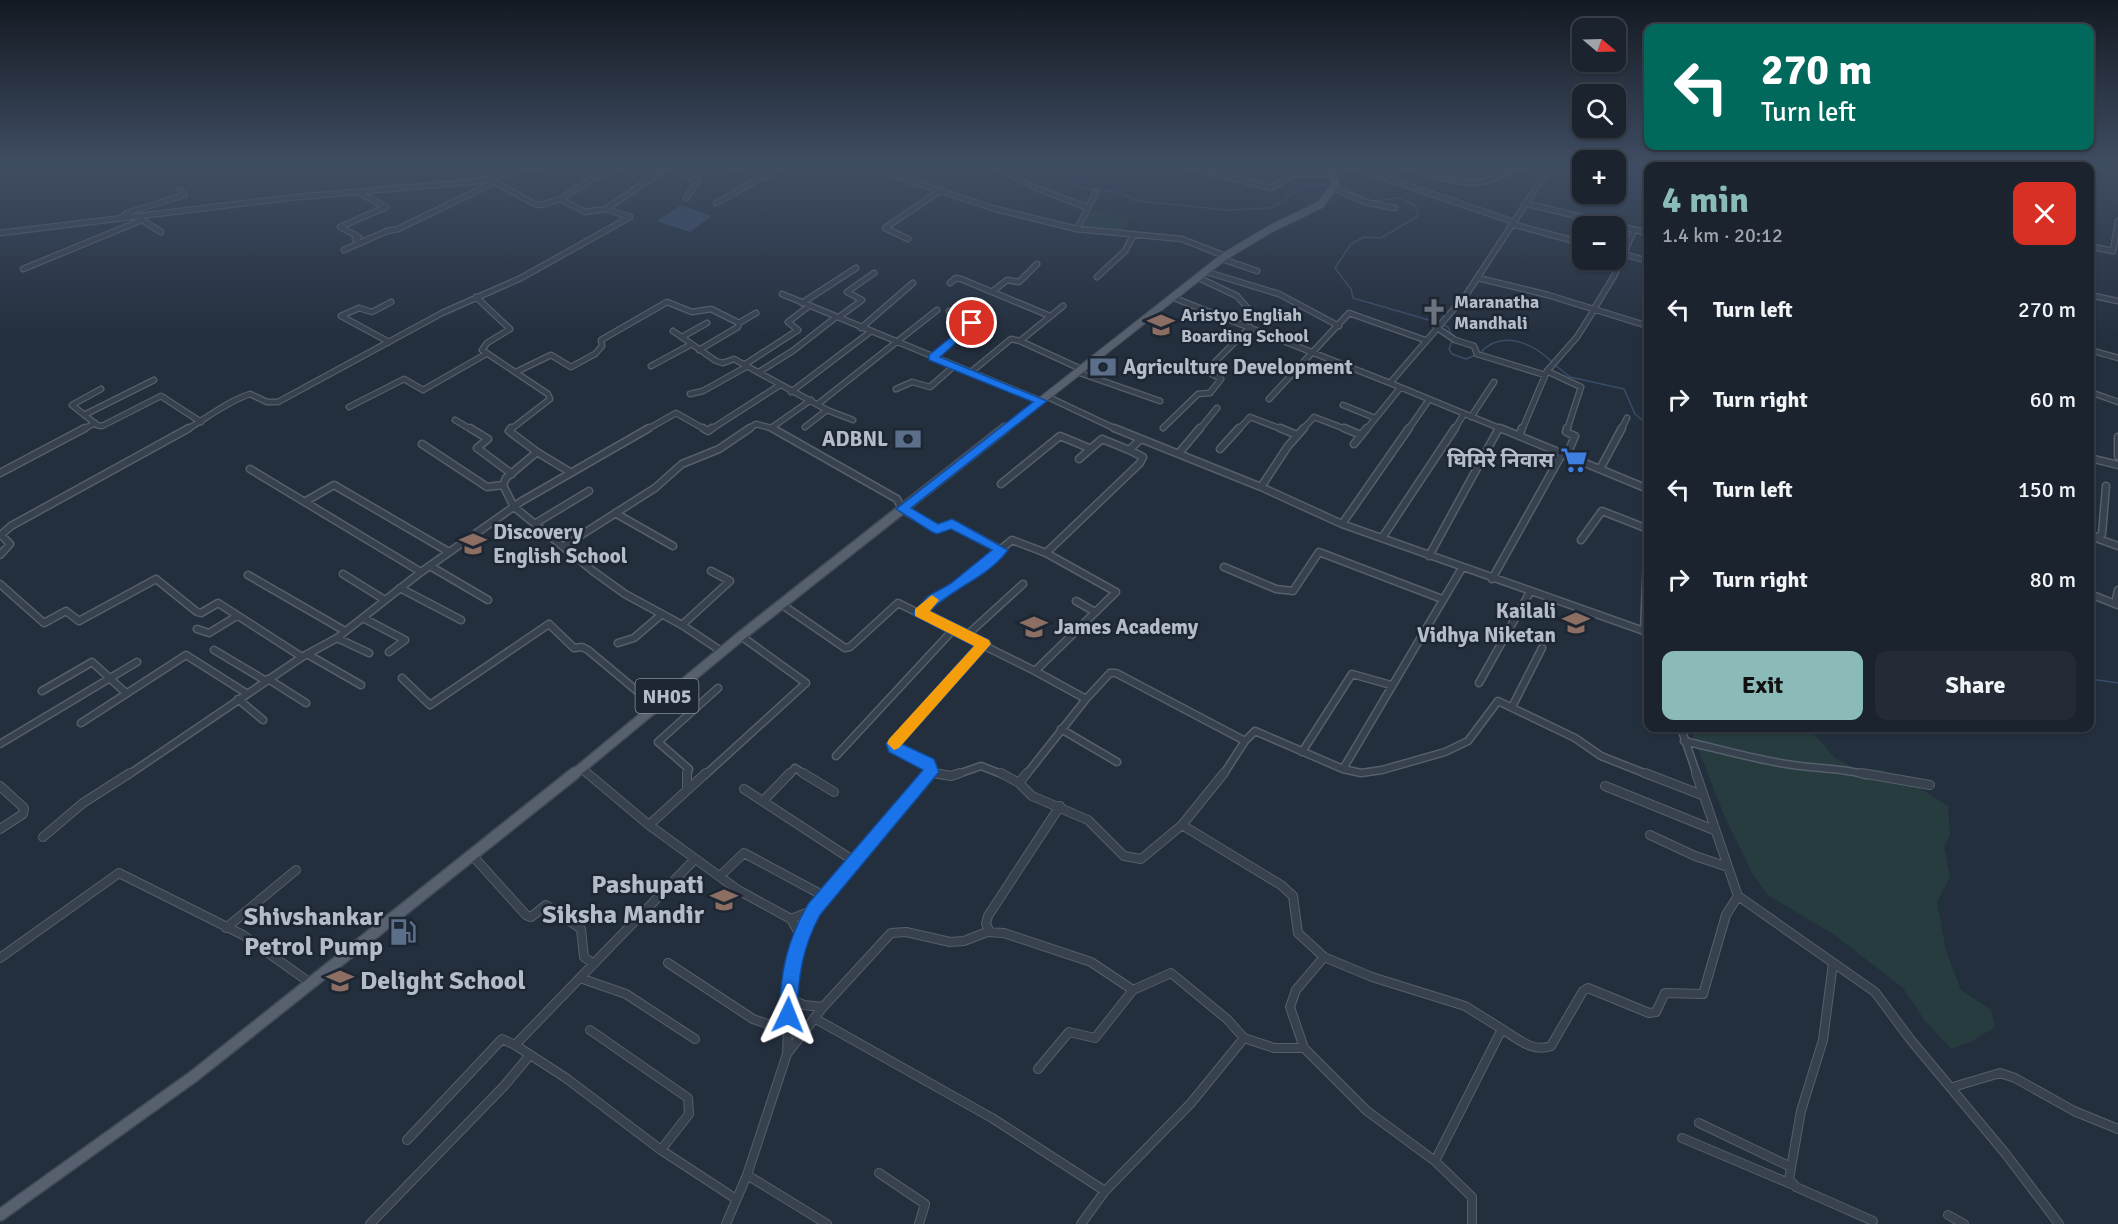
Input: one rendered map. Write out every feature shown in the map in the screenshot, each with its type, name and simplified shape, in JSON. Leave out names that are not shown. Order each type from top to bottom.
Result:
[{"type":"main road","name":"NH05","points":[[0,1215],[194,1076],[309,982],[581,768],[721,651],[1223,258],[1284,222]]},
{"type":"street","points":[[0,233],[88,222]]},
{"type":"street","points":[[23,269],[137,222]]},
{"type":"street","points":[[145,222],[161,232]]},
{"type":"street","points":[[351,222],[340,227],[359,237],[355,239],[361,243]]},
{"type":"street","points":[[344,250],[412,222]]},
{"type":"street","points":[[0,531],[201,422],[244,395],[278,402],[476,297],[521,278],[621,222]]},
{"type":"street","points":[[894,222],[885,228],[908,239]]},
{"type":"street","points":[[1049,222],[1077,229],[1182,239],[1257,271]]},
{"type":"street","points":[[1077,229],[1081,222]]},
{"type":"street","points":[[1602,222],[1644,232]]},
{"type":"street","points":[[1390,383],[1478,278],[1513,223],[1572,240]]},
{"type":"street","points":[[2094,247],[2113,251],[2117,224]]},
{"type":"street","points":[[1626,246],[1634,230]]},
{"type":"street","points":[[1097,277],[1125,251],[1134,234]]},
{"type":"street","points":[[1626,255],[1644,260]]},
{"type":"street","points":[[993,291],[1006,280],[1019,282],[1037,264]]},
{"type":"street","points":[[802,303],[856,268]]},
{"type":"street","points":[[1519,436],[1546,373],[1577,337],[1616,270]]},
{"type":"street","points":[[759,372],[795,350],[862,300],[847,292],[874,273]]},
{"type":"street","points":[[1203,275],[1250,307],[1252,313],[1243,324]]},
{"type":"street","points":[[1203,275],[1279,294],[1339,326]]},
{"type":"street","points":[[950,283],[958,278],[1050,316]]},
{"type":"street","points":[[1478,278],[1644,325]]},
{"type":"street","points":[[861,328],[913,283]]},
{"type":"street","points":[[782,294],[933,358],[1045,399],[1179,453],[1342,524],[1644,631]]},
{"type":"street","points":[[2094,296],[2118,301]]},
{"type":"street","points":[[476,297],[510,329],[483,346],[482,350],[548,394],[550,399],[509,431],[537,452],[570,472]]},
{"type":"street","points":[[1174,298],[1390,383],[1428,401],[1644,487]]},
{"type":"street","points":[[390,342],[341,316],[359,308],[372,312],[391,302]]},
{"type":"street","points":[[516,372],[551,355],[567,367],[571,367],[595,354],[602,346],[601,340],[667,302],[692,312],[705,308],[711,309],[739,322]]},
{"type":"street","points":[[690,394],[703,392],[798,330],[788,322],[809,306]]},
{"type":"street","points":[[1020,341],[1063,306]]},
{"type":"street","points":[[818,404],[937,310]]},
{"type":"street","points":[[933,358],[972,323],[949,311]]},
{"type":"street","points":[[699,350],[738,327],[739,322],[756,313]]},
{"type":"street","points":[[1269,399],[1349,314],[1425,340]]},
{"type":"street","points":[[682,337],[707,323]]},
{"type":"street","points":[[1163,428],[1198,394],[1210,393],[1215,389],[1221,379],[1206,371],[1250,327]]},
{"type":"street","points":[[1436,327],[1455,340],[1474,346],[1477,354],[1546,373],[1581,387],[1566,432],[1575,436],[1575,441],[1569,450]]},
{"type":"street","points":[[673,331],[690,342],[690,345],[723,363],[734,359],[791,392],[853,420]]},
{"type":"street","points":[[791,392],[870,332]]},
{"type":"street","points":[[971,372],[1011,339],[1020,341],[1079,371],[1160,401]]},
{"type":"street","points":[[651,366],[690,345]]},
{"type":"street","points":[[2094,351],[2118,358]]},
{"type":"street","points":[[350,408],[404,379],[423,390],[486,354]]},
{"type":"street","points":[[896,389],[908,380],[930,387],[954,366]]},
{"type":"street","points":[[84,415],[154,380]]},
{"type":"street","points":[[1472,417],[1487,389],[1494,382]]},
{"type":"street","points":[[43,837],[83,803],[191,734],[246,693],[338,638],[421,572],[514,507],[570,472],[672,415],[680,415],[708,431],[780,385]]},
{"type":"street","points":[[1354,444],[1400,388]]},
{"type":"street","points":[[101,389],[72,405],[102,426],[161,396],[201,422]]},
{"type":"street","points":[[2094,394],[2118,402]]},
{"type":"street","points":[[771,428],[811,400]]},
{"type":"street","points":[[1342,524],[1428,401]]},
{"type":"street","points":[[1343,405],[1375,418]]},
{"type":"street","points":[[1179,453],[1217,408]]},
{"type":"street","points":[[805,427],[828,410]]},
{"type":"street","points":[[1382,538],[1464,414]]},
{"type":"street","points":[[1220,449],[1250,417],[1297,435]]},
{"type":"street","points":[[1261,487],[1297,435],[1314,417],[1361,435]]},
{"type":"street","points":[[1600,469],[1627,418]]},
{"type":"street","points":[[455,420],[488,439],[477,448],[512,474]]},
{"type":"street","points":[[0,473],[95,423]]},
{"type":"street","points":[[564,546],[655,488],[682,464],[719,449],[756,424],[771,428],[897,499],[902,509],[937,529],[952,524],[1001,550]]},
{"type":"street","points":[[1429,556],[1499,428]]},
{"type":"street","points":[[1001,483],[1060,436],[1089,448]]},
{"type":"street","points":[[2118,437],[2116,455],[2118,456]]},
{"type":"street","points":[[1046,553],[1140,463],[1143,457],[1102,439],[1079,459]]},
{"type":"street","points":[[1129,450],[1141,439]]},
{"type":"street","points":[[422,444],[487,488],[503,485],[537,452]]},
{"type":"street","points":[[1492,579],[1562,454]]},
{"type":"street","points":[[2094,459],[2118,465]]},
{"type":"street","points":[[250,469],[421,572]]},
{"type":"street","points":[[306,501],[334,485],[449,552]]},
{"type":"street","points":[[503,485],[514,507],[625,594],[682,625],[721,651]]},
{"type":"street","points":[[2094,536],[2102,534],[2106,486]]},
{"type":"street","points":[[536,523],[589,490]]},
{"type":"street","points":[[1581,540],[1602,511],[1644,527]]},
{"type":"street","points":[[615,513],[673,546]]},
{"type":"street","points":[[0,555],[10,544],[1,535],[11,526]]},
{"type":"street","points":[[2094,538],[2118,546]]},
{"type":"street","points":[[920,613],[933,599],[954,587],[1015,540],[1046,553],[1116,592],[1035,671]]},
{"type":"street","points":[[1224,567],[1276,589],[1293,591],[1319,552],[1442,599]]},
{"type":"street","points":[[430,566],[488,600]]},
{"type":"street","points":[[1343,769],[1380,709],[1390,685],[1462,567]]},
{"type":"street","points":[[682,625],[730,581],[711,571]]},
{"type":"street","points":[[343,574],[385,600]]},
{"type":"street","points":[[248,575],[345,631]]},
{"type":"street","points":[[0,584],[44,623],[66,611],[79,621],[156,579],[197,612],[201,613],[218,603],[305,656],[361,685]]},
{"type":"street","points":[[966,636],[1023,584]]},
{"type":"street","points":[[400,588],[461,620]]},
{"type":"street","points":[[2094,596],[2116,605],[2118,590]]},
{"type":"street","points":[[1479,683],[1530,592]]},
{"type":"street","points":[[1076,602],[1095,612]]},
{"type":"street","points":[[781,604],[845,648],[850,647],[898,603],[984,644],[1086,699]]},
{"type":"street","points":[[618,643],[634,638],[662,614]]},
{"type":"street","points":[[197,629],[209,633],[237,616]]},
{"type":"street","points":[[363,618],[405,640],[389,652]]},
{"type":"street","points":[[402,678],[430,705],[549,624],[574,648],[582,647],[588,650],[655,706]]},
{"type":"street","points":[[836,756],[913,676],[953,630]]},
{"type":"street","points":[[649,825],[687,788],[806,683],[741,636]]},
{"type":"street","points":[[338,638],[369,653]]},
{"type":"street","points":[[932,772],[929,764],[894,748],[894,744],[984,644]]},
{"type":"street","points":[[1512,707],[1542,648]]},
{"type":"street","points":[[214,650],[306,703]]},
{"type":"street","points":[[81,723],[186,655],[246,693]]},
{"type":"street","points":[[42,691],[92,662],[126,693]]},
{"type":"street","points":[[0,744],[137,662]]},
{"type":"street","points":[[1018,783],[1110,673],[1116,673],[1245,741]]},
{"type":"street","points":[[1302,752],[1352,674],[1390,685]]},
{"type":"street","points":[[687,788],[686,777],[689,769],[658,742],[718,688]]},
{"type":"street","points":[[238,699],[263,720]]},
{"type":"street","points":[[932,772],[951,776],[981,766],[992,768],[1045,801],[1086,819],[1103,832],[1112,849],[1133,860],[1141,860],[1182,825],[1215,786],[1245,741],[1255,731],[1343,769],[1361,772],[1382,770],[1445,752],[1468,741],[1497,702],[1575,738],[1601,756],[1702,795]]},
{"type":"street","points":[[1061,729],[1117,762]]},
{"type":"street","points":[[1682,732],[1738,896],[1875,992],[1890,1007],[1907,1036],[1997,1140],[2059,1224]]},
{"type":"street","points":[[1684,741],[1790,765],[1838,771],[1847,769],[1878,778],[1892,777],[1930,785]]},
{"type":"street","points":[[581,768],[649,825],[738,890],[791,919],[800,936]]},
{"type":"street","points":[[764,800],[795,768],[834,792]]},
{"type":"street","points":[[788,1054],[790,974],[800,936],[824,896],[920,783],[932,772]]},
{"type":"street","points":[[0,786],[24,808],[24,814],[0,829]]},
{"type":"street","points":[[1605,786],[1683,820],[1714,830]]},
{"type":"street","points":[[744,789],[854,861]]},
{"type":"street","points":[[989,930],[986,924],[988,916],[1060,806]]},
{"type":"street","points":[[1182,825],[1281,885],[1293,896],[1298,933],[1324,957],[1372,977],[1465,1006],[1534,1048],[1545,1049],[1551,1046],[1582,991],[1588,988],[1649,1013],[1656,1012],[1660,1008],[1665,993],[1679,992],[1697,997],[1703,994],[1726,915],[1738,896]]},
{"type":"street","points":[[1650,835],[1695,856],[1728,867]]},
{"type":"street","points":[[720,876],[744,853],[824,896]]},
{"type":"street","points":[[471,854],[526,915],[531,917],[546,905],[581,929],[584,957],[594,964]]},
{"type":"street","points":[[515,1045],[695,859]]},
{"type":"street","points":[[226,928],[296,870]]},
{"type":"street","points":[[0,958],[119,873],[243,935],[309,982]]},
{"type":"street","points":[[791,919],[814,910]]},
{"type":"street","points":[[726,1224],[747,1175],[788,1054],[823,1007],[891,933],[904,930],[951,942],[964,940],[989,930],[1091,962],[1133,990]]},
{"type":"street","points":[[1324,957],[1296,990],[1290,1007],[1304,1048],[1367,1112],[1435,1161],[1473,1197],[1472,1224]]},
{"type":"street","points":[[668,963],[753,1019],[788,1031]]},
{"type":"street","points":[[1791,1184],[1791,1167],[1801,1111],[1822,1040],[1833,963]]},
{"type":"street","points":[[1038,1069],[1069,1032],[1095,1038],[1133,990],[1148,984],[1160,975],[1171,973],[1227,1019],[1244,1038],[1274,1048],[1293,1050],[1304,1048]]},
{"type":"street","points":[[580,978],[626,994],[695,1039]]},
{"type":"street","points":[[789,998],[804,1005],[823,1007]]},
{"type":"street","points":[[814,1018],[908,1073],[992,1118],[1105,1191]]},
{"type":"street","points":[[1435,1161],[1502,1029]]},
{"type":"street","points":[[590,1030],[598,1038],[687,1098],[689,1114],[662,1150]]},
{"type":"street","points":[[1081,1224],[1105,1191],[1191,1103],[1244,1038]]},
{"type":"street","points":[[407,1140],[502,1039],[507,1039],[566,1078],[662,1150],[736,1198]]},
{"type":"street","points":[[370,1224],[504,1086],[530,1055]]},
{"type":"street","points":[[1953,1087],[2000,1073],[2015,1078],[2074,1112],[2118,1129]]},
{"type":"street","points":[[1699,1123],[1791,1167]]},
{"type":"street","points":[[1682,1138],[1873,1221]]},
{"type":"street","points":[[879,1173],[925,1204],[919,1224]]},
{"type":"street","points":[[747,1175],[827,1224]]},
{"type":"street","points":[[1948,1215],[1964,1224]]},
{"type":"green space","points":[[1085,222],[1128,222],[1123,231],[1084,227]]},
{"type":"green space","points":[[1692,732],[1813,733],[1835,758],[1854,768],[1883,770],[1910,782],[1948,806],[1950,835],[1944,847],[1950,877],[1937,902],[1946,951],[1961,990],[1991,1010],[1995,1027],[1971,1042],[1951,1049],[1925,1021],[1903,988],[1836,936],[1768,895],[1753,875],[1724,815]]},
{"type":"water","points":[[660,222],[704,222],[690,232]]},
{"type":"waterway","points":[[1408,222],[1381,238],[1364,237],[1351,244],[1335,268],[1351,289],[1353,298],[1439,323]]},
{"type":"waterway","points":[[1443,325],[1448,327],[1452,336]]},
{"type":"waterway","points":[[1452,341],[1449,349],[1452,354],[1466,359],[1476,355]]},
{"type":"waterway","points":[[1480,353],[1497,342],[1516,341],[1534,348],[1551,361]]},
{"type":"waterway","points":[[1555,365],[1570,377],[1624,389],[1635,414],[1644,422]]},
{"type":"waterway","points":[[2094,680],[2118,683]]},
{"type":"slow traffic","points":[[894,743],[984,644],[920,613],[932,600]]},
{"type":"place","name":"Maranatha Mandhali","points":[[1434,312]]},
{"type":"place","name":"Aristyo Engliah Boarding School","points":[[1161,325]]},
{"type":"place","name":"Agriculture Development","points":[[1103,367]]},
{"type":"place","name":"ADBNL","points":[[908,439]]},
{"type":"place","name":"घिमिरे निवास","points":[[1574,460]]},
{"type":"place","name":"Discovery English School","points":[[473,544]]},
{"type":"place","name":"Kailali Vidhya Niketan","points":[[1576,623]]},
{"type":"place","name":"James Academy","points":[[1034,627]]},
{"type":"place","name":"Pashupati Siksha Mandir","points":[[724,900]]},
{"type":"place","name":"Shivshankar Petrol Pump","points":[[403,932]]},
{"type":"place","name":"Delight School","points":[[340,981]]},
{"type":"route","points":[[788,1015],[790,974],[796,949],[800,936],[814,910],[928,772],[932,772],[929,764],[894,748],[894,744],[984,644],[920,613],[933,599],[954,587],[1001,550],[952,524],[940,530],[902,509],[1041,401],[1004,384],[933,358],[972,323]]}]
